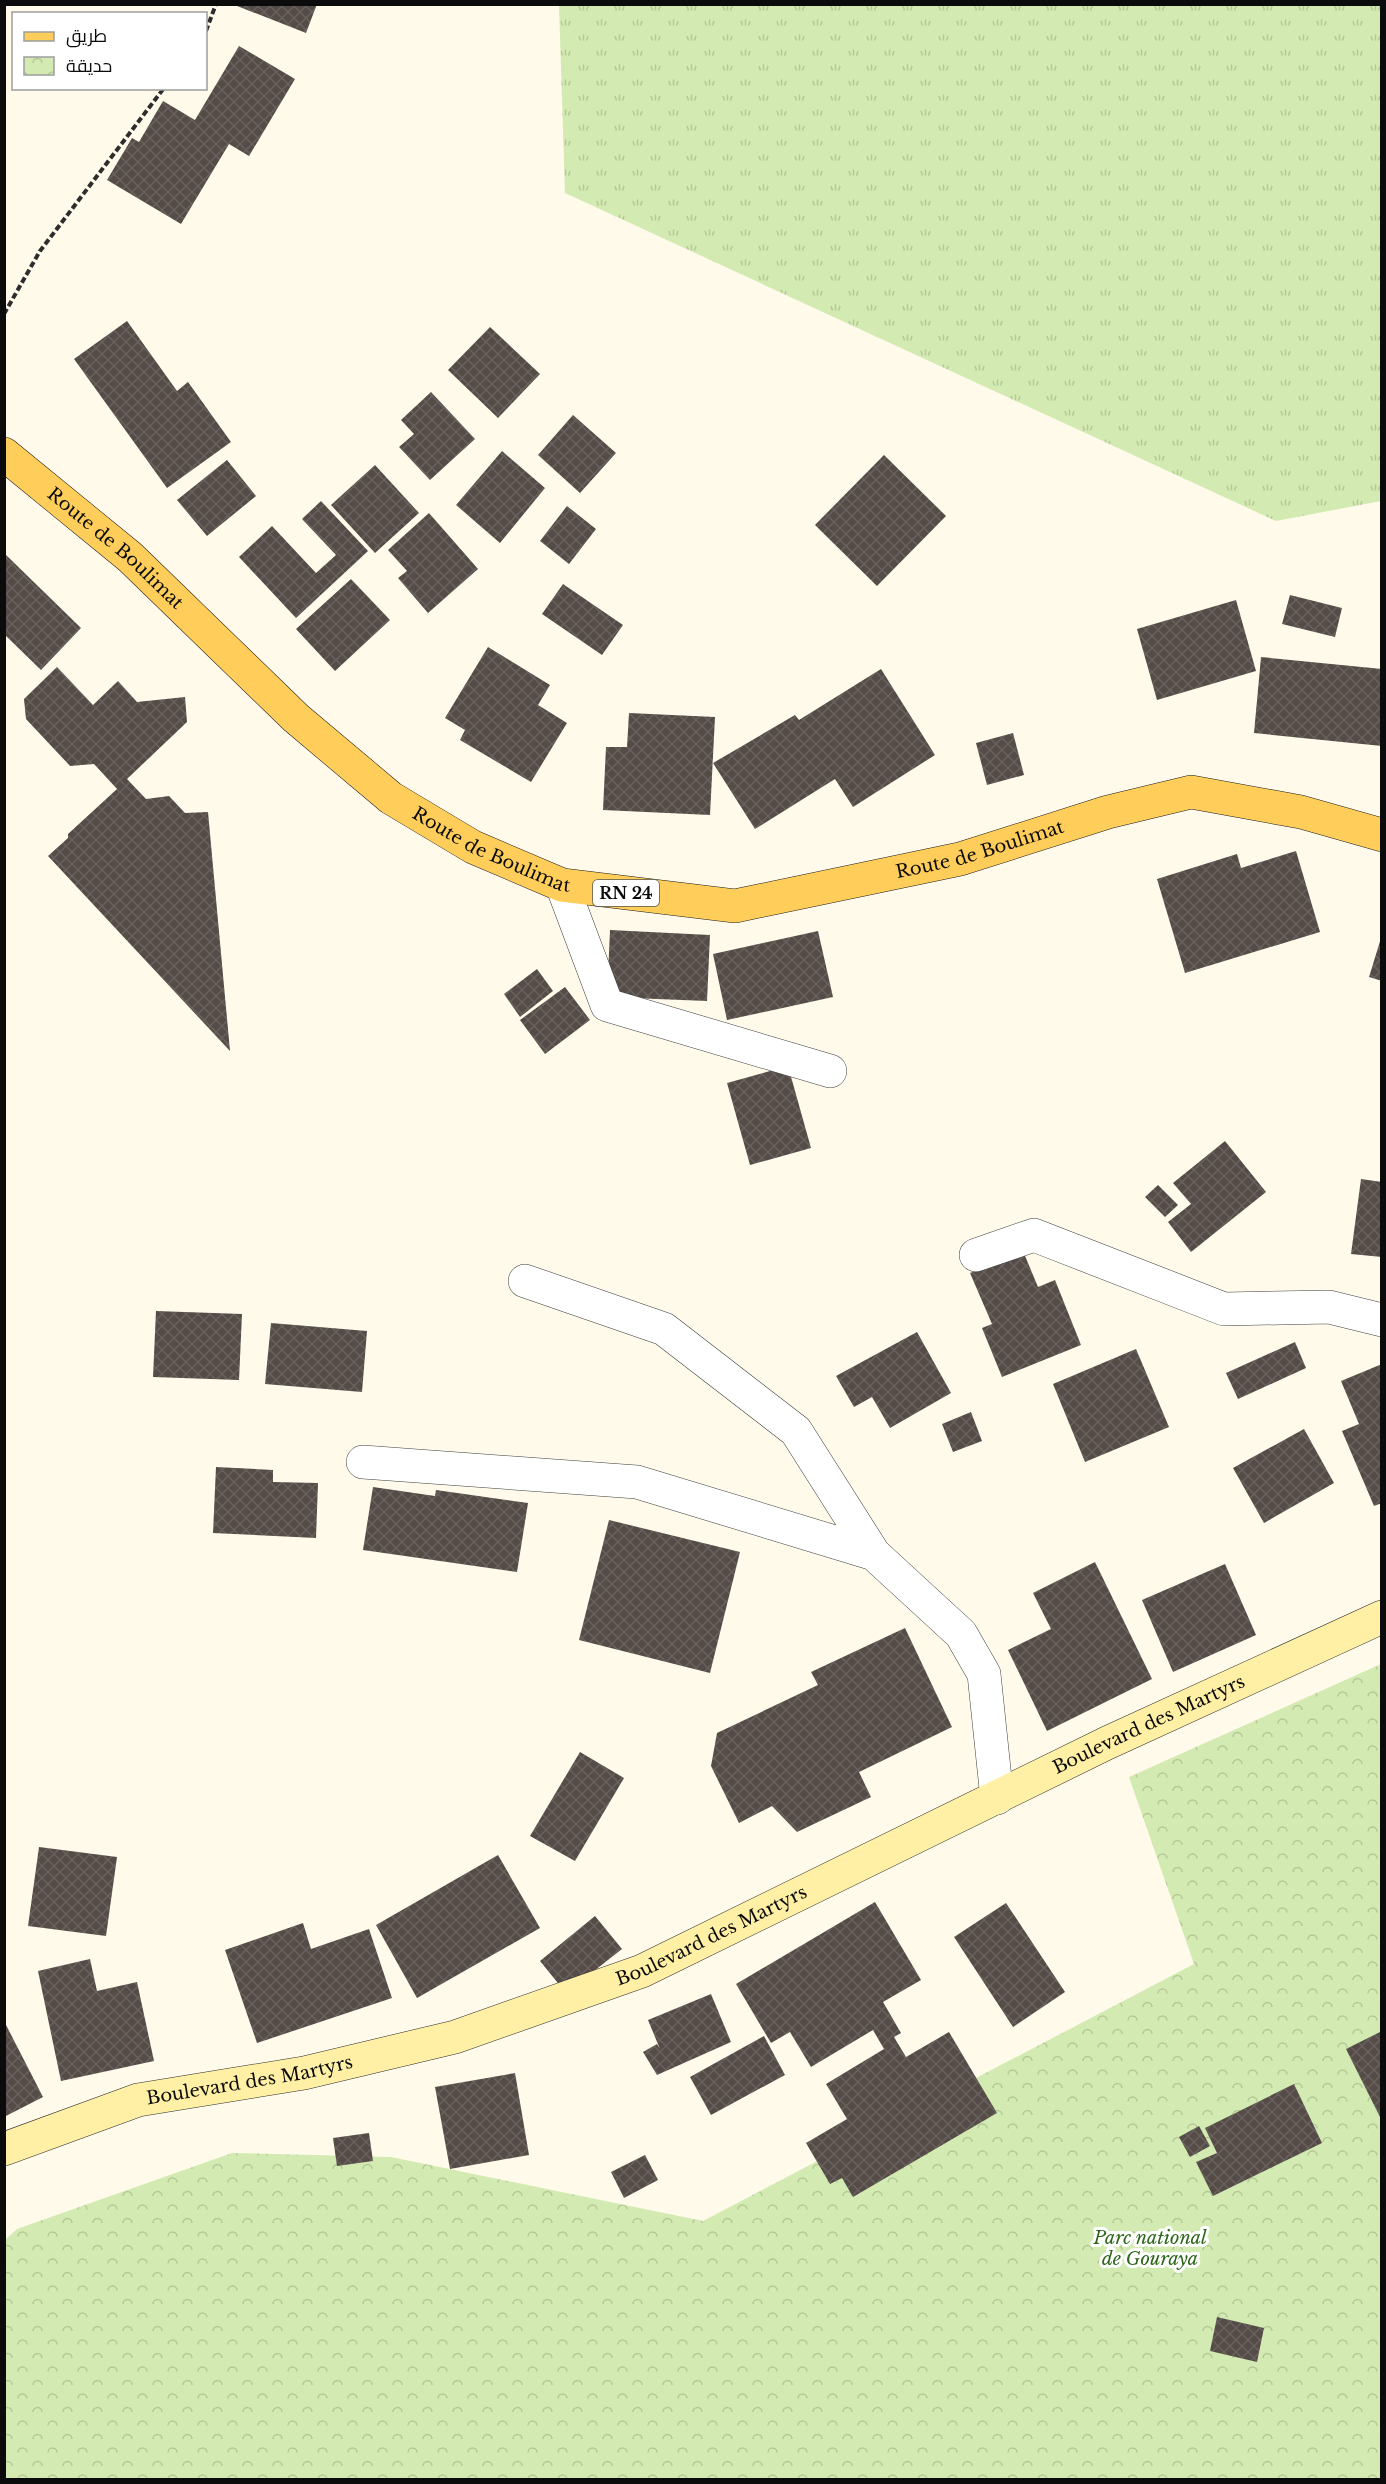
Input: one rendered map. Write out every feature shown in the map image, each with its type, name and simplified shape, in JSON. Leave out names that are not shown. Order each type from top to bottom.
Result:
[{"type":"main road","name":"Route de Boulimat","points":[[4,454],[130,557],[296,718],[391,798],[473,847],[562,885],[735,906],[960,859],[1108,812],[1191,792],[1301,812],[1382,835]]},
{"type":"main road","name":"Boulevard des Martyrs","points":[[4,2149],[138,2100],[304,2073],[455,2037],[642,1971],[1107,1743],[1382,1617]]},
{"type":"street","points":[[562,885],[607,1005],[830,1071]]},
{"type":"street","points":[[976,1255],[1034,1235],[1224,1309],[1329,1308],[1382,1320]]},
{"type":"street","points":[[525,1281],[664,1329],[796,1431],[874,1554],[961,1634],[984,1674],[997,1798]]},
{"type":"street","points":[[363,1462],[637,1482],[874,1554]]},
{"type":"path","points":[[207,28],[216,4]]},
{"type":"path","points":[[4,314],[40,251],[162,90]]},
{"type":"green space","points":[[559,5],[1381,5],[1381,501],[1276,521],[565,193]]},
{"type":"green space","name":"Parc national de Gouraya","points":[[1381,1664],[1381,2479],[5,2480],[5,2240],[17,2229],[232,2153],[391,2157],[703,2221],[1194,1964],[1129,1777]]},
{"type":"building","points":[[232,4],[317,4],[306,33]]},
{"type":"building","points":[[239,46],[295,79],[249,156],[229,144],[181,224],[107,180],[132,138],[139,142],[163,101],[195,120]]},
{"type":"building","points":[[127,321],[177,391],[188,382],[231,442],[167,488],[74,359]]},
{"type":"building","points":[[490,327],[540,374],[498,418],[448,370]]},
{"type":"building","points":[[431,392],[475,439],[430,480],[399,447],[414,434],[401,420]]},
{"type":"building","points":[[573,415],[616,453],[580,493],[538,455]]},
{"type":"building","points":[[502,451],[545,488],[500,543],[456,505]]},
{"type":"building","points":[[884,455],[946,516],[877,586],[815,525]]},
{"type":"building","points":[[227,460],[256,496],[207,536],[177,500]]},
{"type":"building","points":[[375,465],[419,513],[375,553],[331,505]]},
{"type":"building","points":[[321,501],[368,551],[296,618],[239,557],[272,526],[316,573],[336,555],[302,519]]},
{"type":"building","points":[[567,506],[596,529],[569,564],[540,541]]},
{"type":"building","points":[[429,513],[478,569],[428,613],[398,578],[407,571],[388,550]]},
{"type":"building","points":[[4,553],[81,628],[41,670],[4,634]]},
{"type":"building","points":[[351,579],[390,620],[335,671],[296,629]]},
{"type":"building","points":[[563,584],[623,625],[602,655],[542,614]]},
{"type":"building","points":[[1290,595],[1342,608],[1335,637],[1282,624]]},
{"type":"building","points":[[1236,600],[1256,671],[1157,700],[1137,629]]},
{"type":"building","points":[[488,647],[550,685],[538,705],[567,723],[531,782],[460,740],[465,730],[445,718]]},
{"type":"building","points":[[1261,657],[1382,669],[1382,746],[1254,733]]},
{"type":"building","points":[[57,667],[93,705],[118,681],[137,702],[185,697],[187,722],[127,779],[146,799],[169,796],[185,813],[208,812],[230,1051],[48,856],[68,838],[68,834],[117,789],[94,764],[70,766],[26,719],[24,699]]},
{"type":"building","points":[[881,669],[935,755],[853,807],[835,779],[755,829],[713,763],[795,715],[799,720]]},
{"type":"building","points":[[629,713],[715,717],[710,815],[603,810],[606,747],[627,747]]},
{"type":"building","points":[[1013,733],[1024,775],[987,785],[976,743]]},
{"type":"building","points":[[1296,851],[1320,932],[1185,973],[1157,879],[1237,854],[1241,868]]},
{"type":"building","points":[[610,930],[710,935],[707,1001],[607,997]]},
{"type":"building","points":[[818,931],[833,997],[727,1020],[713,954]]},
{"type":"building","points":[[1382,938],[1382,981],[1369,977]]},
{"type":"building","points":[[537,969],[553,991],[520,1017],[504,994]]},
{"type":"building","points":[[565,987],[590,1020],[545,1054],[520,1020]]},
{"type":"building","points":[[788,1066],[811,1148],[750,1165],[727,1083]]},
{"type":"building","points":[[1225,1141],[1266,1192],[1191,1252],[1168,1222],[1191,1204],[1173,1183]]},
{"type":"building","points":[[1361,1179],[1382,1182],[1382,1257],[1351,1254]]},
{"type":"building","points":[[1158,1185],[1178,1205],[1165,1217],[1145,1197]]},
{"type":"building","points":[[1023,1251],[1038,1287],[1055,1280],[1081,1345],[1002,1377],[982,1328],[992,1324],[970,1273]]},
{"type":"building","points":[[156,1311],[242,1314],[239,1380],[153,1377]]},
{"type":"building","points":[[271,1323],[367,1331],[362,1392],[265,1384]]},
{"type":"building","points":[[917,1332],[951,1393],[890,1428],[872,1397],[854,1407],[836,1376]]},
{"type":"building","points":[[1295,1342],[1306,1368],[1238,1399],[1226,1373]]},
{"type":"building","points":[[1136,1349],[1169,1427],[1085,1462],[1053,1384]]},
{"type":"building","points":[[1382,1364],[1382,1503],[1374,1506],[1342,1431],[1359,1424],[1341,1381]]},
{"type":"building","points":[[971,1412],[982,1441],[953,1452],[942,1424]]},
{"type":"building","points":[[1304,1429],[1334,1483],[1264,1523],[1233,1468]]},
{"type":"building","points":[[216,1467],[273,1470],[273,1482],[318,1483],[316,1538],[213,1533]]},
{"type":"building","points":[[373,1487],[435,1496],[436,1490],[528,1503],[517,1572],[363,1550]]},
{"type":"building","points":[[609,1520],[740,1552],[710,1673],[579,1640]]},
{"type":"building","points":[[1095,1562],[1152,1679],[1047,1731],[1008,1650],[1051,1629],[1033,1593]]},
{"type":"building","points":[[1225,1564],[1256,1635],[1173,1672],[1142,1600]]},
{"type":"building","points":[[905,1628],[952,1727],[859,1772],[871,1797],[797,1832],[772,1806],[739,1823],[711,1766],[717,1733],[818,1685],[811,1672]]},
{"type":"building","points":[[580,1752],[624,1778],[575,1861],[530,1836]]},
{"type":"building","points":[[39,1847],[117,1857],[106,1936],[28,1926]]},
{"type":"building","points":[[498,1855],[540,1928],[417,1998],[376,1925]]},
{"type":"building","points":[[875,1902],[921,1980],[883,2002],[901,2033],[894,2037],[906,2057],[949,2032],[997,2113],[853,2197],[842,2178],[830,2184],[806,2143],[847,2119],[826,2084],[884,2049],[873,2030],[811,2067],[790,2032],[771,2043],[736,1984]]},
{"type":"building","points":[[1006,1903],[1065,1992],[1013,2027],[954,1937]]},
{"type":"building","points":[[595,1916],[622,1949],[566,1993],[540,1961]]},
{"type":"building","points":[[303,1923],[311,1949],[369,1929],[392,1998],[257,2043],[225,1950]]},
{"type":"building","points":[[90,1959],[97,1991],[137,1982],[154,2061],[61,2081],[38,1971]]},
{"type":"building","points":[[711,1994],[731,2042],[657,2075],[643,2052],[657,2044],[660,2049],[648,2020]]},
{"type":"building","points":[[4,2021],[43,2097],[4,2117]]},
{"type":"building","points":[[1382,2031],[1382,2121],[1346,2049]]},
{"type":"building","points":[[764,2036],[785,2075],[711,2115],[690,2077]]},
{"type":"building","points":[[515,2073],[529,2155],[450,2169],[435,2087]]},
{"type":"building","points":[[1294,2084],[1322,2143],[1213,2196],[1196,2162],[1217,2153],[1205,2128]]},
{"type":"building","points":[[1199,2126],[1210,2146],[1190,2157],[1179,2137]]},
{"type":"building","points":[[369,2133],[373,2161],[337,2166],[333,2138]]},
{"type":"building","points":[[645,2155],[658,2180],[624,2198],[611,2172]]},
{"type":"building","points":[[1217,2317],[1264,2328],[1257,2362],[1210,2351]]}]
